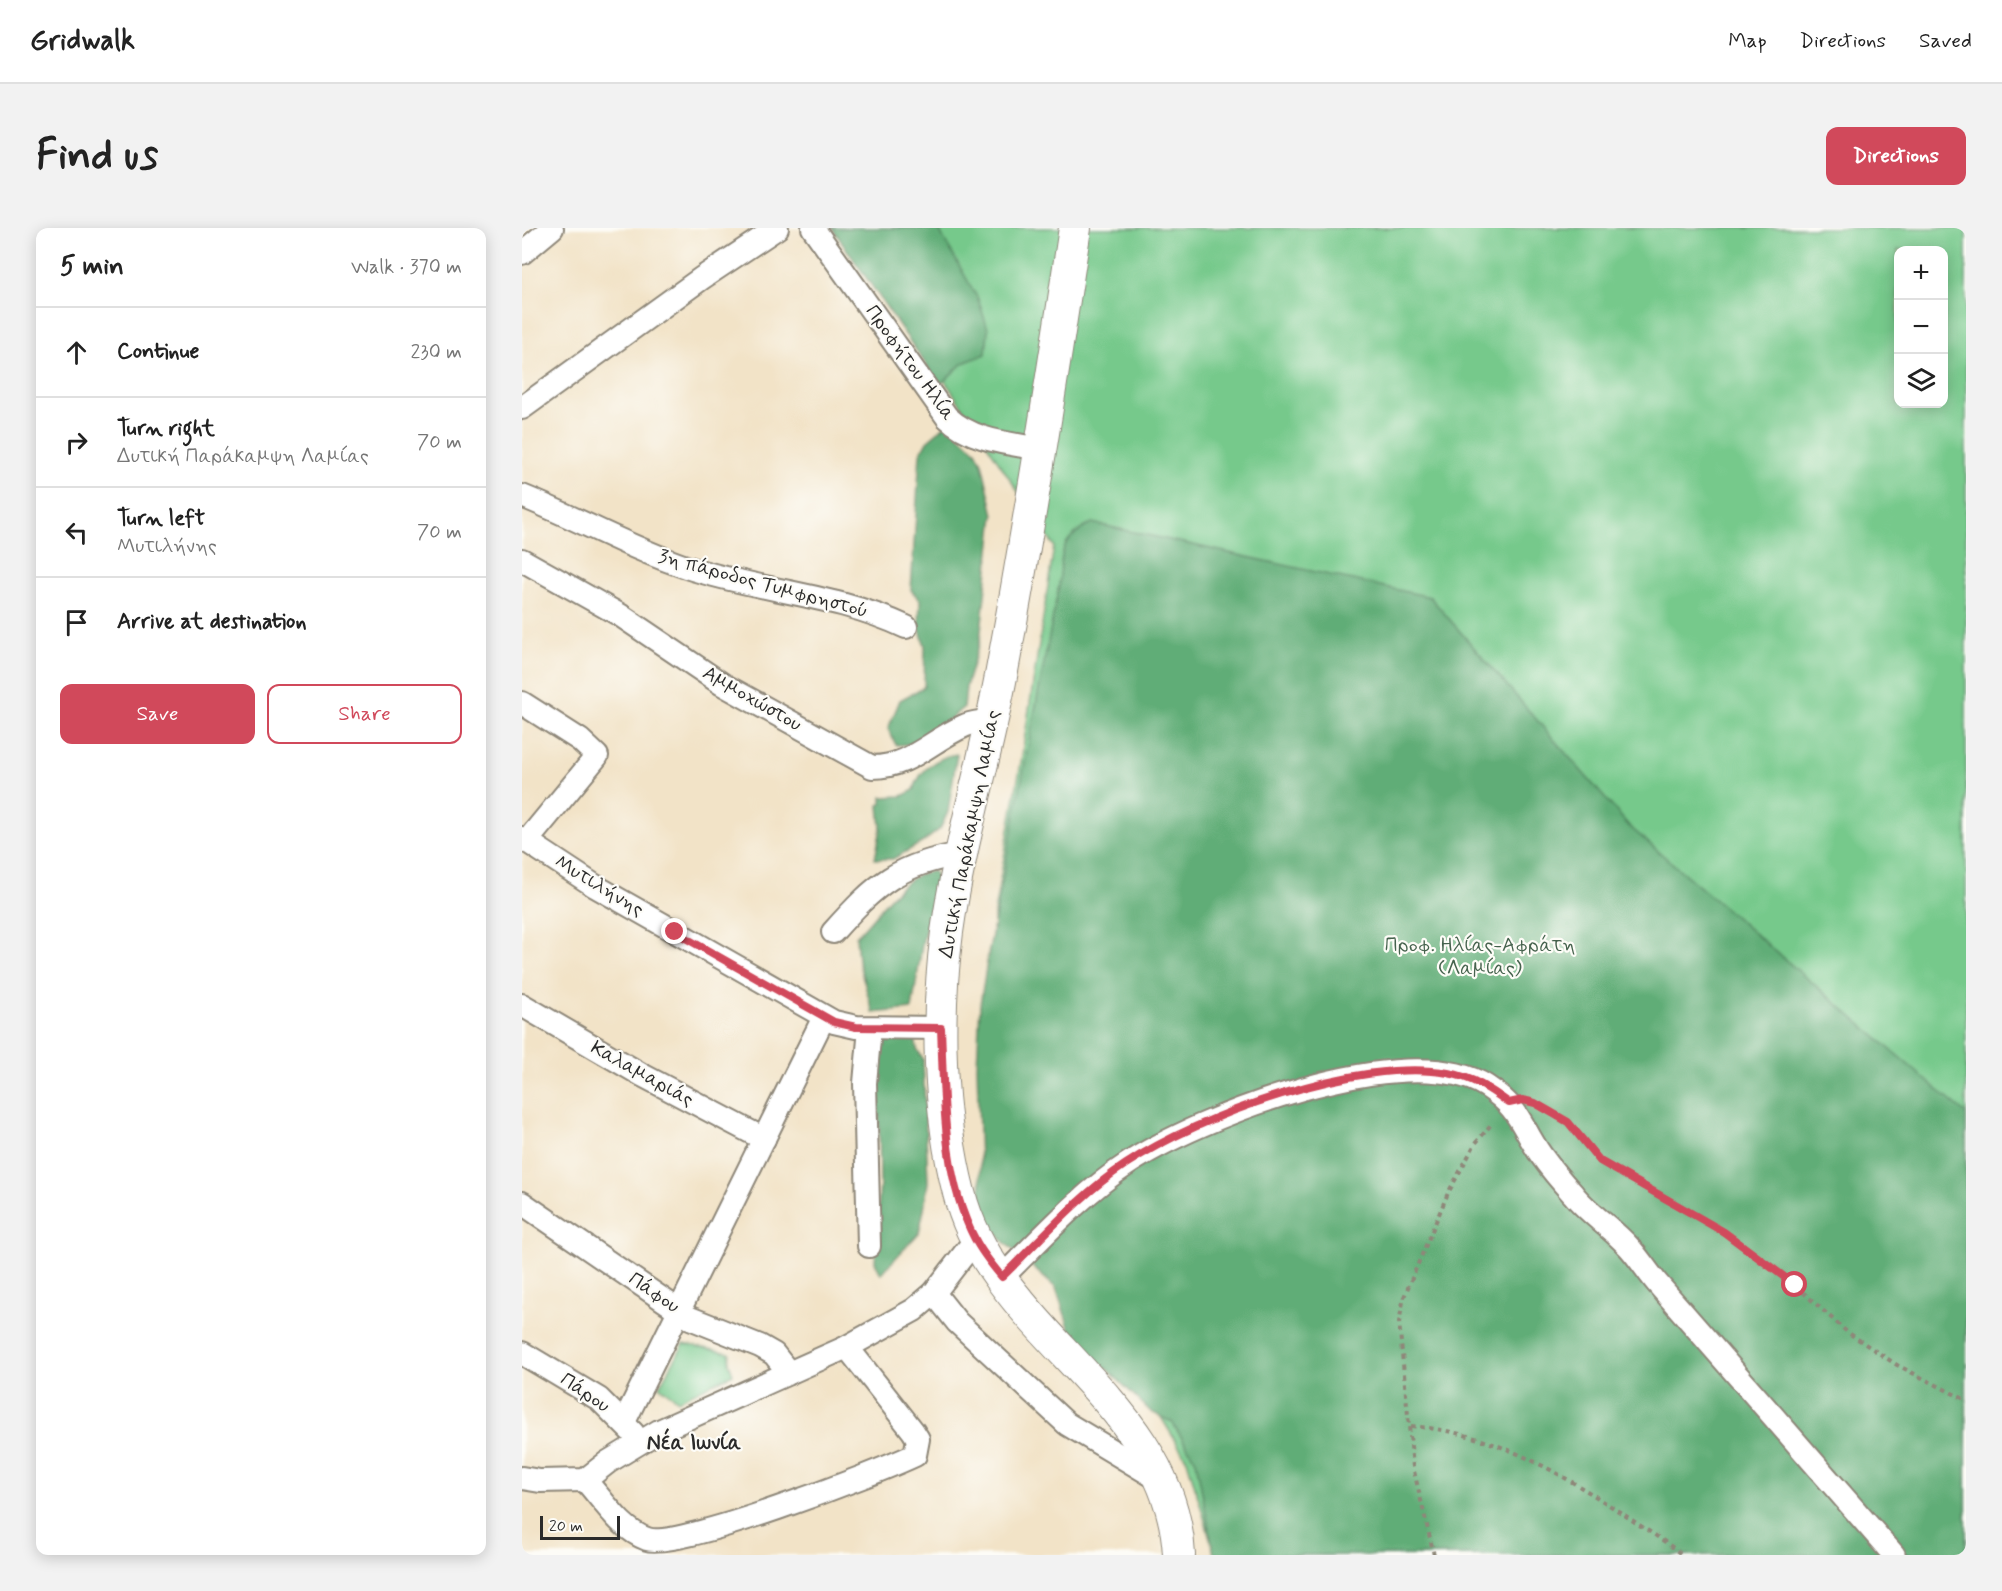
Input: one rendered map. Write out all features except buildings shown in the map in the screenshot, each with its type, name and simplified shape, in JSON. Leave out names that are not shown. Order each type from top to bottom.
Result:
[{"type":"main road","name":"Δυτική Παράκαμψη Λαμίας","points":[[1075,228],[1041,449],[992,720],[948,928],[941,1028],[950,1149],[966,1220],[975,1240],[1034,1320],[1128,1424],[1149,1453],[1162,1481],[1174,1519],[1179,1555]]},
{"type":"street","points":[[522,408],[702,278],[777,228]]},
{"type":"street","name":"Προφήτου Ηλία","points":[[813,228],[947,417],[962,429],[978,437],[1041,449]]},
{"type":"street","points":[[522,253],[546,230]]},
{"type":"street","name":"3η πάροδος Τυμφρηστού","points":[[522,496],[627,544],[687,567],[784,593],[859,608],[906,627]]},
{"type":"street","name":"Αμμοχώστου","points":[[522,560],[620,615],[722,684],[872,767],[890,767],[905,761],[966,725],[992,720]]},
{"type":"street","points":[[522,703],[580,740],[597,756],[525,839]]},
{"type":"street","name":"Μυτιλήνης","points":[[525,839],[595,886],[824,1017],[844,1025],[870,1028],[941,1028]]},
{"type":"street","points":[[833,932],[880,884],[918,864],[963,854]]},
{"type":"street","name":"Καλαμαριάς","points":[[522,1005],[642,1075],[764,1139]]},
{"type":"street","points":[[624,1422],[824,1017]]},
{"type":"street","points":[[869,1246],[865,1083],[870,1028]]},
{"type":"street","points":[[1002,1277],[1086,1193],[1127,1164],[1171,1139],[1299,1090],[1358,1076],[1407,1071],[1449,1073],[1484,1085],[1509,1103],[1525,1124],[1540,1154],[1575,1197],[1628,1246],[1894,1555]]},
{"type":"street","name":"Πάφου","points":[[522,1203],[690,1318],[760,1346],[774,1354],[789,1373]]},
{"type":"street","points":[[522,1478],[540,1481],[585,1480],[639,1442],[681,1419],[847,1347],[914,1310],[934,1293],[975,1240]]},
{"type":"street","points":[[934,1293],[957,1322],[1067,1424],[1162,1481]]},
{"type":"street","points":[[585,1480],[633,1533],[649,1540],[663,1541],[705,1532],[915,1455],[918,1439],[847,1347]]},
{"type":"street","name":"Πάρου","points":[[522,1353],[599,1399],[624,1422],[639,1442]]},
{"type":"path","points":[[1434,1555],[1413,1467],[1400,1322],[1404,1297],[1448,1193],[1475,1144],[1509,1103],[1523,1100],[1535,1103],[1568,1122],[1600,1161],[1724,1232],[1795,1285],[1846,1332],[1897,1365],[1966,1400]]},
{"type":"path","points":[[1411,1426],[1464,1433],[1520,1454],[1586,1490],[1682,1555]]},
{"type":"green space","points":[[832,228],[938,228],[978,299],[988,329],[986,354],[963,363],[940,385]]},
{"type":"green space","name":"Προφ. Ηλίας-Αφράτη (Λαμίας)","points":[[844,228],[1966,228],[1966,1555],[1215,1555],[1187,1460],[1095,1308],[997,1133],[994,913],[1020,768],[1054,546]]},
{"type":"green space","points":[[947,424],[976,451],[982,463],[994,515],[980,640],[966,687],[964,707],[927,738],[919,742],[896,745],[888,729],[900,700],[924,687],[925,646],[919,627],[920,600],[911,590],[920,454],[927,441]]},
{"type":"green space","points":[[1092,523],[1430,597],[1630,827],[1966,1114],[1966,1555],[1214,1555],[1196,1461],[1172,1422],[1151,1412],[1082,1345],[1070,1330],[1056,1288],[1003,1241],[990,1225],[981,1199],[977,1066],[980,1005],[988,955],[1059,585],[1062,555],[1073,535]]},
{"type":"green space","points":[[957,754],[948,812],[940,829],[923,842],[893,859],[875,859],[881,828],[879,805],[882,804],[882,797],[902,796],[914,790],[920,776],[930,766],[936,761]]},
{"type":"green space","points":[[934,871],[937,882],[923,939],[912,1009],[873,1013],[858,960],[856,936],[901,887],[922,873]]},
{"type":"green space","points":[[882,1038],[915,1038],[917,1049],[923,1059],[928,1182],[919,1233],[881,1274],[875,1262],[880,1183],[878,1042]]},
{"type":"green space","points":[[684,1344],[730,1353],[729,1363],[733,1374],[678,1400],[659,1386]]},
{"type":"district","name":"Νέα Ιωνία","points":[[694,1443]]},
{"type":"route","points":[[675,932],[834,1022],[856,1027],[941,1028],[947,1130],[959,1193],[966,1220],[975,1240],[1002,1277],[1086,1193],[1127,1164],[1171,1139],[1232,1113],[1299,1090],[1358,1076],[1407,1071],[1449,1073],[1484,1085],[1509,1103],[1523,1100],[1546,1109],[1568,1122],[1600,1161],[1724,1232],[1795,1285]]}]
